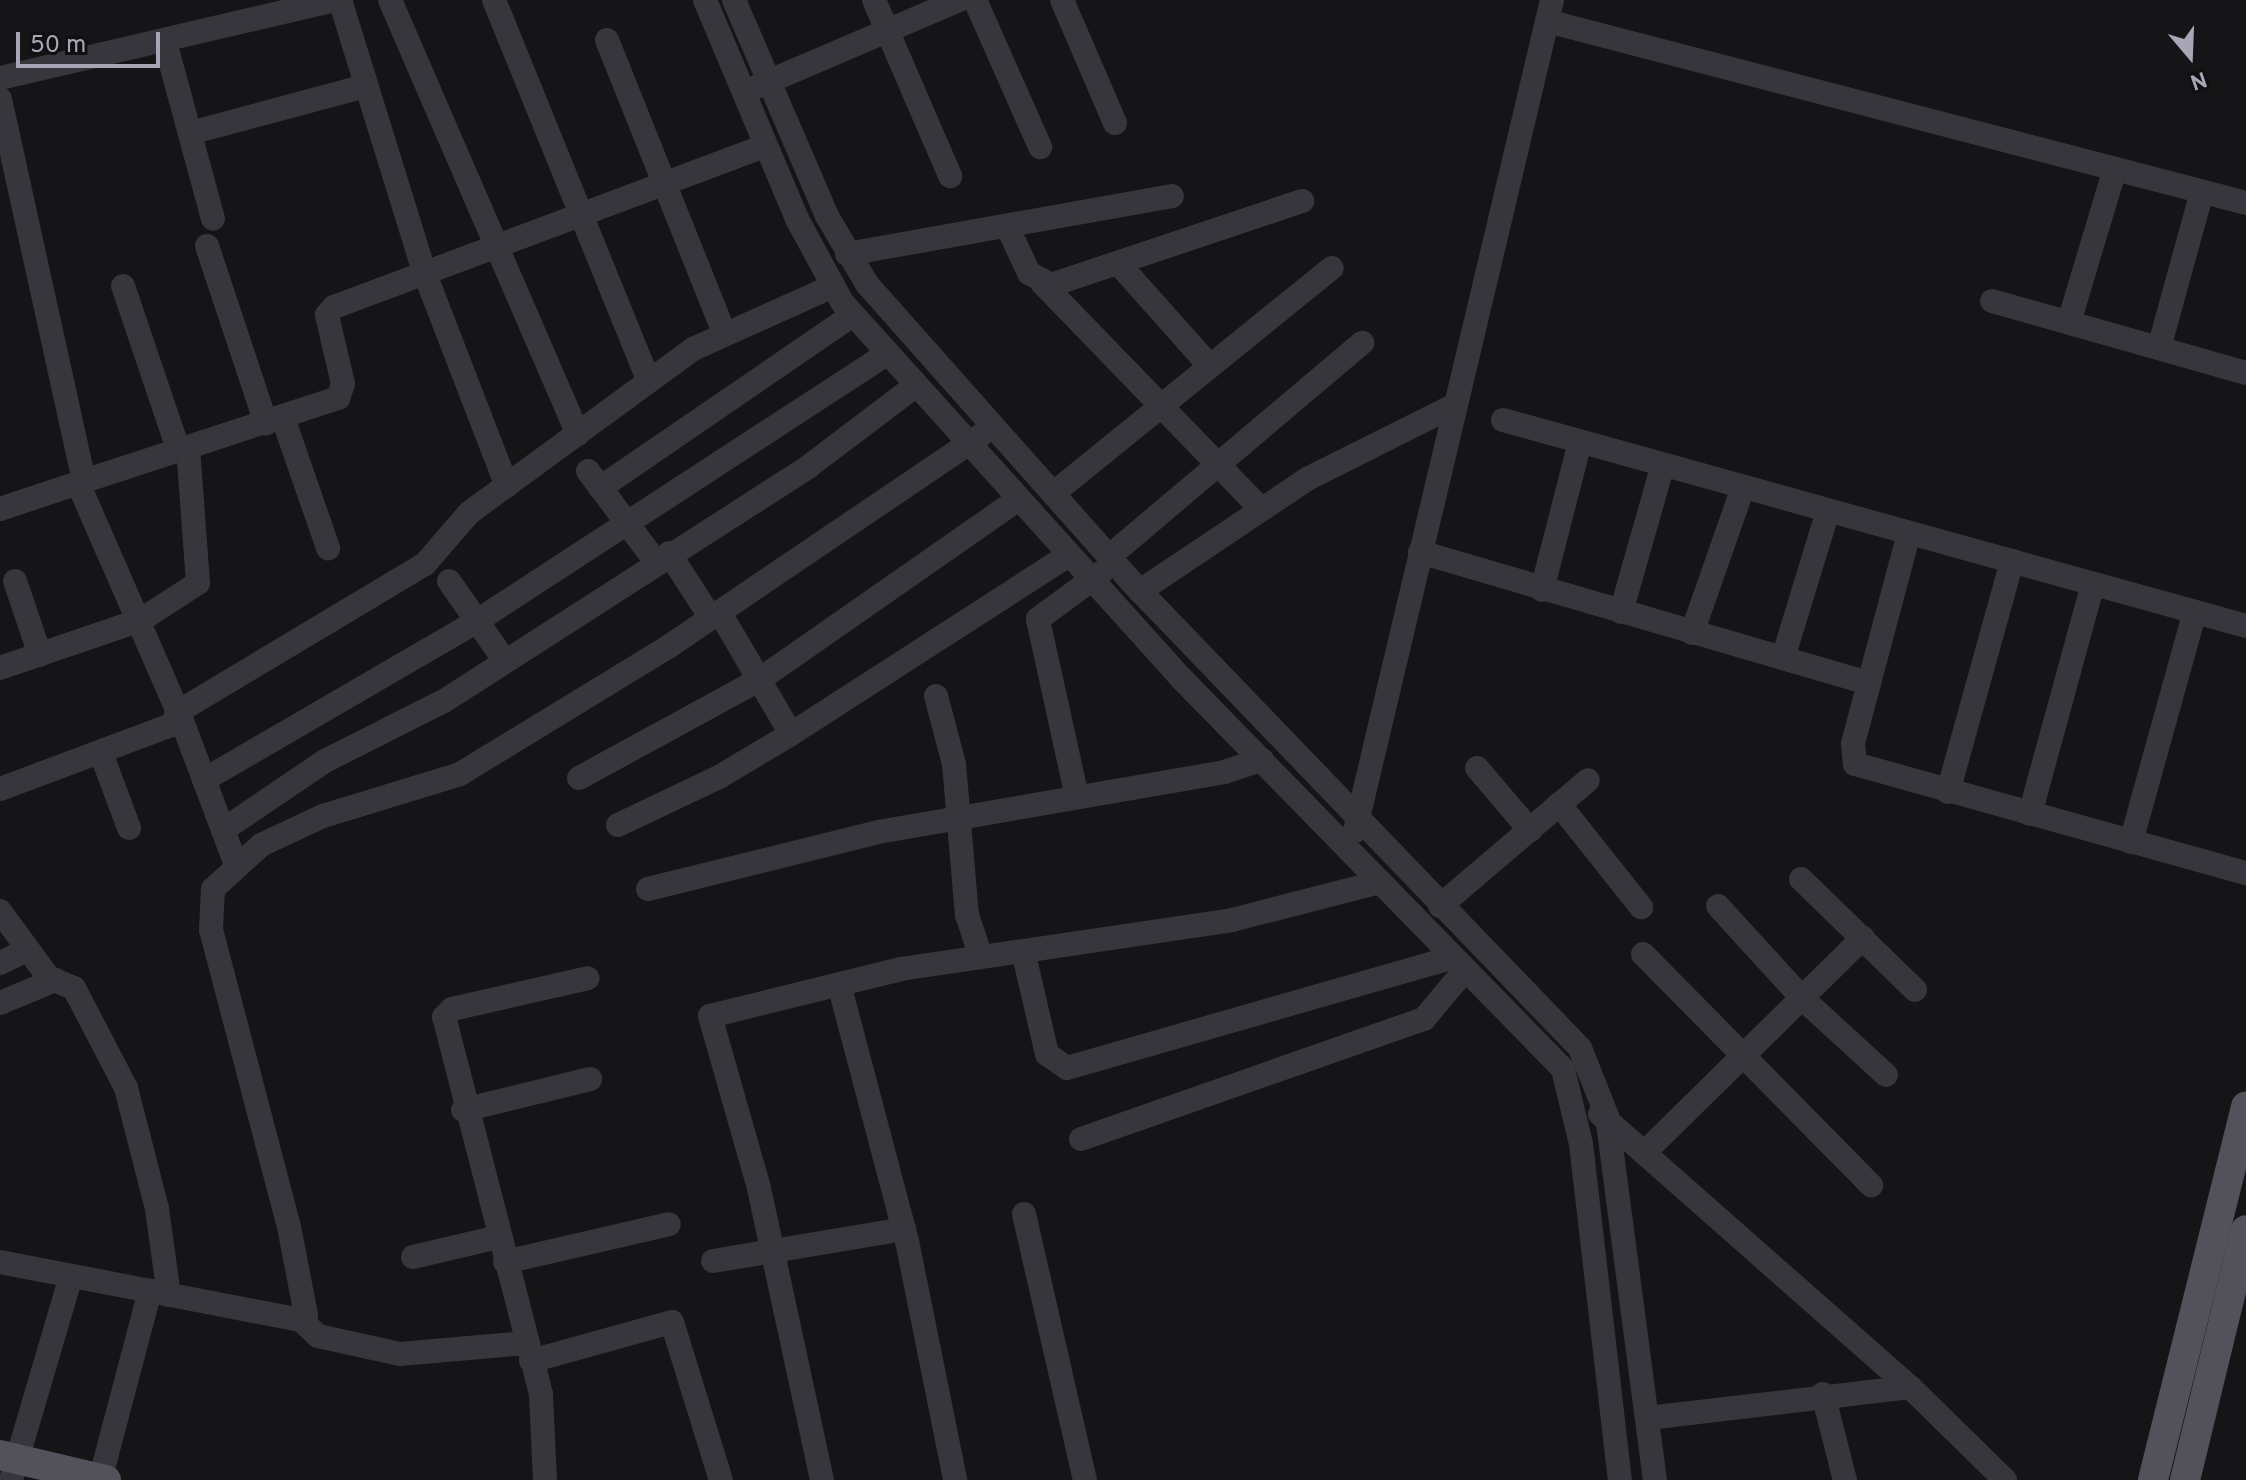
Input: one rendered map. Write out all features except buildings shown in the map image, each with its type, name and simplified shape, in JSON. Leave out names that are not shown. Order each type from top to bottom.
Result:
[{"type":"main road","points":[[2153,1480],[2246,1106]]},
{"type":"main road","points":[[2185,1480],[2246,1230]]},
{"type":"main road","points":[[10,1465],[102,1480]]},
{"type":"street","points":[[0,78],[337,0],[425,274],[507,486]]},
{"type":"street","points":[[390,0],[501,248],[578,434]]},
{"type":"street","points":[[494,0],[649,381]]},
{"type":"street","points":[[705,0],[765,146],[833,286],[853,315],[1091,579],[1262,760],[1563,1069],[1574,1109],[1620,1480]]},
{"type":"street","points":[[734,0],[847,254],[892,315],[995,423],[1140,591],[1357,822],[1580,1048],[1607,1116],[1655,1480]]},
{"type":"street","points":[[874,0],[950,176]]},
{"type":"street","points":[[743,92],[959,0]]},
{"type":"street","points":[[975,0],[1040,147]]},
{"type":"street","points":[[1062,0],[1115,123]]},
{"type":"street","points":[[1349,850],[1546,6],[2115,169],[2246,203]]},
{"type":"street","points":[[607,40],[724,332]]},
{"type":"street","points":[[165,42],[213,219]]},
{"type":"street","points":[[190,133],[365,86]]},
{"type":"street","points":[[0,99],[81,482],[141,620],[237,867]]},
{"type":"street","points":[[0,509],[331,402],[343,392],[329,311],[765,146]]},
{"type":"street","points":[[2069,322],[2115,169]]},
{"type":"street","points":[[2159,348],[2202,192]]},
{"type":"street","points":[[847,254],[1172,196]]},
{"type":"street","points":[[1043,284],[1118,263],[1302,201]]},
{"type":"street","points":[[1007,226],[1029,273],[1043,284],[1157,408],[1260,508]]},
{"type":"street","points":[[207,246],[328,548]]},
{"type":"street","points":[[1118,263],[1209,365]]},
{"type":"street","points":[[1055,492],[1332,268]]},
{"type":"street","points":[[0,668],[141,620],[198,583],[184,449],[123,286]]},
{"type":"street","points":[[0,789],[101,753],[179,717],[425,564],[460,520],[649,381],[724,332],[833,286]]},
{"type":"street","points":[[1992,301],[2159,348],[2244,364]]},
{"type":"street","points":[[791,734],[715,616],[663,558],[629,526],[594,480],[853,315]]},
{"type":"street","points":[[1077,797],[1037,630],[1043,612],[1091,579],[1218,465],[1362,343]]},
{"type":"street","points":[[204,780],[477,621],[629,526],[887,354]]},
{"type":"street","points":[[223,830],[325,761],[444,701],[808,467],[915,386]]},
{"type":"street","points":[[1140,591],[1260,508],[1455,405]]},
{"type":"street","points":[[1503,420],[2246,626]]},
{"type":"street","points":[[301,1320],[306,1310],[289,1227],[211,930],[213,889],[261,845],[323,816],[460,774],[715,616],[995,423]]},
{"type":"street","points":[[1542,590],[1580,442]]},
{"type":"street","points":[[1621,612],[1663,465]]},
{"type":"street","points":[[1692,633],[1743,487]]},
{"type":"street","points":[[579,778],[759,680],[1018,499]]},
{"type":"street","points":[[1783,658],[1828,511]]},
{"type":"street","points":[[1909,533],[1853,743],[1855,764],[2246,873]]},
{"type":"street","points":[[1420,552],[1869,683]]},
{"type":"street","points":[[618,825],[719,777],[791,734],[1069,555]]},
{"type":"street","points":[[1948,792],[2012,561]]},
{"type":"street","points":[[15,581],[40,655]]},
{"type":"street","points":[[449,581],[505,661]]},
{"type":"street","points":[[2030,814],[2093,584]]},
{"type":"street","points":[[2131,842],[2195,612]]},
{"type":"street","points":[[936,696],[954,764],[956,818],[967,915],[981,957]]},
{"type":"street","points":[[101,753],[129,828]]},
{"type":"street","points":[[648,889],[956,818],[1262,760]]},
{"type":"street","points":[[1477,768],[1530,830]]},
{"type":"street","points":[[1440,906],[1588,780]]},
{"type":"street","points":[[1559,804],[1641,907]]},
{"type":"street","points":[[1801,879],[1915,990]]},
{"type":"street","points":[[822,1480],[773,1251],[710,1016],[839,984],[981,957],[1232,920],[1380,882]]},
{"type":"street","points":[[1718,906],[1802,998],[1886,1075]]},
{"type":"street","points":[[0,911],[27,950],[55,980],[74,988],[126,1088],[157,1209],[159,1293],[102,1480]]},
{"type":"street","points":[[1644,1153],[1863,938]]},
{"type":"street","points":[[0,963],[27,950]]},
{"type":"street","points":[[1023,951],[1047,1054],[1067,1068],[1459,964]]},
{"type":"street","points":[[1643,954],[1871,1185]]},
{"type":"street","points":[[1081,1139],[1424,1019],[1459,964]]},
{"type":"street","points":[[545,1480],[541,1394],[463,1110],[444,1017],[452,1009],[588,978]]},
{"type":"street","points":[[0,1003],[55,980]]},
{"type":"street","points":[[839,984],[904,1229],[955,1480]]},
{"type":"street","points":[[463,1110],[590,1079]]},
{"type":"street","points":[[1574,1109],[1607,1116],[1644,1153],[1910,1387],[2005,1480]]},
{"type":"street","points":[[1024,1214],[1085,1480]]},
{"type":"street","points":[[505,1262],[669,1224]]},
{"type":"street","points":[[713,1261],[904,1229]]},
{"type":"street","points":[[413,1257],[498,1237]]},
{"type":"street","points":[[0,1262],[301,1320],[318,1336],[400,1354],[528,1352],[672,1322],[721,1480]]},
{"type":"street","points":[[10,1465],[71,1276]]},
{"type":"street","points":[[1648,1418],[1823,1394],[1910,1387]]},
{"type":"street","points":[[1823,1394],[1845,1480]]}]
